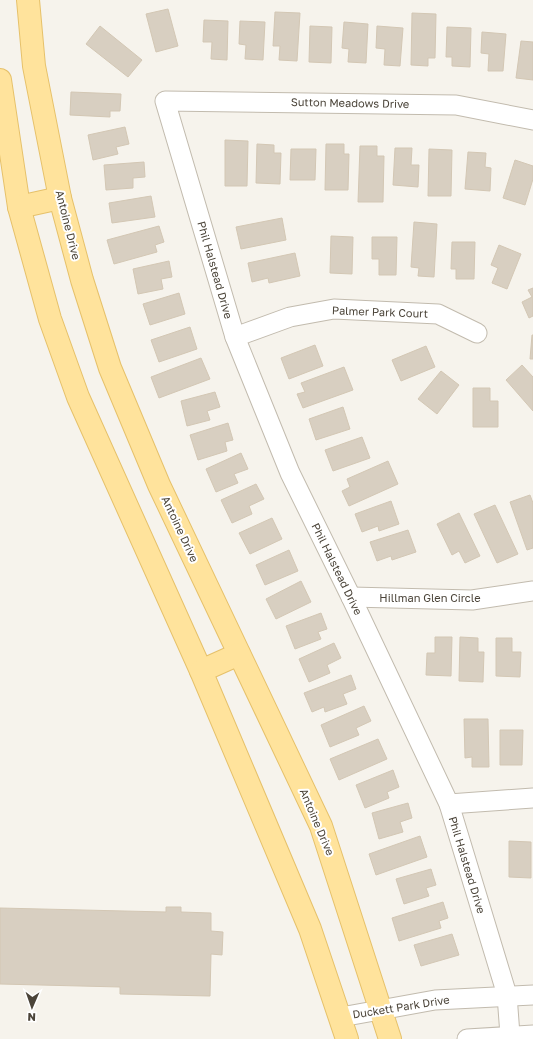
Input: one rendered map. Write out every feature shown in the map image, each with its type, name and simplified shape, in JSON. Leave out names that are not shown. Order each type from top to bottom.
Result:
[{"type":"main road","name":"Antoine Drive","points":[[28,0],[34,66],[60,198],[82,280],[110,368],[159,484],[321,826],[382,1009],[390,1039]]},
{"type":"main road","points":[[0,80],[19,207],[50,319],[78,397],[202,671],[310,929],[341,1017],[347,1039]]},
{"type":"main road","points":[[19,207],[60,198]]},
{"type":"main road","points":[[202,671],[239,654]]},
{"type":"street","name":"Sutton Meadows Drive","points":[[165,101],[456,105],[533,120]]},
{"type":"street","name":"Phil Halstead Drive","points":[[165,101],[234,337],[290,473],[351,597],[449,804],[506,996],[510,1035]]},
{"type":"street","name":"Palmer Park Court","points":[[234,337],[290,317],[334,309],[438,314],[477,333]]},
{"type":"street","name":"Hillman Glen Circle","points":[[351,597],[472,600],[533,591]]},
{"type":"street","points":[[449,804],[533,798]]},
{"type":"street","name":"Duckett Park Drive","points":[[341,1017],[435,1000],[533,995]]},
{"type":"street","points":[[467,1039],[510,1035],[533,1035]]},
{"type":"building","points":[[168,9],[178,46],[156,52],[146,14]]},
{"type":"building","points":[[275,12],[300,13],[297,61],[279,60],[280,46],[273,46]]},
{"type":"building","points":[[412,13],[436,14],[435,58],[428,58],[428,66],[411,65]]},
{"type":"building","points":[[204,20],[228,21],[227,60],[211,59],[212,42],[203,42]]},
{"type":"building","points":[[240,21],[265,22],[263,60],[245,59],[246,45],[239,44]]},
{"type":"building","points":[[344,22],[368,24],[366,63],[348,62],[349,49],[342,48]]},
{"type":"building","points":[[100,26],[142,60],[128,77],[86,44]]},
{"type":"building","points":[[310,26],[332,27],[331,63],[309,62]]},
{"type":"building","points":[[377,26],[403,28],[400,66],[384,65],[385,49],[376,48]]},
{"type":"building","points":[[447,27],[471,28],[470,67],[452,66],[452,57],[446,57]]},
{"type":"building","points":[[482,32],[506,34],[503,71],[488,71],[489,54],[481,53]]},
{"type":"building","points":[[521,41],[533,42],[533,80],[516,78]]},
{"type":"building","points":[[71,92],[121,94],[120,111],[110,111],[110,117],[70,115]]},
{"type":"building","points":[[125,127],[129,144],[116,147],[118,154],[93,160],[88,135]]},
{"type":"building","points":[[225,140],[248,141],[247,186],[225,186]]},
{"type":"building","points":[[257,144],[274,145],[274,153],[281,153],[280,184],[256,183]]},
{"type":"building","points":[[326,144],[344,144],[344,154],[349,154],[348,190],[325,190]]},
{"type":"building","points":[[360,146],[377,146],[377,156],[384,156],[383,202],[358,202]]},
{"type":"building","points":[[395,148],[412,148],[411,165],[419,165],[418,187],[393,185]]},
{"type":"building","points":[[291,149],[316,149],[315,180],[290,180]]},
{"type":"building","points":[[429,149],[452,150],[451,196],[428,196]]},
{"type":"building","points":[[468,152],[486,153],[485,167],[491,168],[490,191],[465,189]]},
{"type":"building","points":[[515,160],[533,166],[533,179],[525,205],[503,198]]},
{"type":"building","points":[[144,162],[145,177],[133,178],[133,188],[106,190],[104,165]]},
{"type":"building","points":[[151,196],[155,217],[112,223],[109,203]]},
{"type":"building","points":[[282,218],[286,240],[241,249],[236,227]]},
{"type":"building","points":[[414,222],[437,224],[434,277],[418,276],[419,268],[411,267]]},
{"type":"building","points":[[159,226],[164,242],[155,245],[157,252],[114,264],[107,240]]},
{"type":"building","points":[[331,236],[353,237],[352,274],[330,273]]},
{"type":"building","points":[[372,237],[397,237],[396,275],[379,275],[379,259],[372,259]]},
{"type":"building","points":[[452,242],[475,242],[474,279],[456,279],[456,269],[451,269]]},
{"type":"building","points":[[499,245],[521,254],[507,289],[492,283],[498,268],[491,265]]},
{"type":"building","points":[[295,253],[300,276],[269,283],[268,278],[252,282],[248,263]]},
{"type":"building","points":[[169,261],[172,277],[161,279],[163,289],[138,294],[133,269]]},
{"type":"building","points":[[533,288],[533,316],[529,318],[522,302],[532,297],[528,290]]},
{"type":"building","points":[[179,293],[185,314],[150,325],[143,304]]},
{"type":"building","points":[[190,327],[197,349],[159,362],[151,340]]},
{"type":"building","points":[[532,335],[533,359],[530,359]]},
{"type":"building","points":[[315,345],[323,366],[289,379],[281,358]]},
{"type":"building","points":[[426,346],[435,367],[401,381],[392,360]]},
{"type":"building","points":[[201,358],[210,379],[159,398],[151,377]]},
{"type":"building","points":[[522,365],[533,377],[533,411],[506,380]]},
{"type":"building","points":[[344,367],[353,390],[303,408],[297,394],[305,392],[301,383]]},
{"type":"building","points":[[441,371],[459,385],[437,414],[418,399]]},
{"type":"building","points":[[473,388],[490,388],[490,401],[498,401],[498,427],[473,427]]},
{"type":"building","points":[[215,392],[220,407],[207,411],[210,420],[187,426],[181,401]]},
{"type":"building","points":[[343,407],[350,429],[316,440],[309,419]]},
{"type":"building","points":[[228,423],[233,440],[225,442],[227,451],[198,460],[190,435]]},
{"type":"building","points":[[362,437],[370,458],[333,471],[325,450]]},
{"type":"building","points":[[241,453],[248,469],[234,474],[238,483],[216,492],[206,469]]},
{"type":"building","points":[[388,461],[398,484],[349,506],[342,491],[350,487],[347,479]]},
{"type":"building","points":[[256,484],[264,499],[249,506],[252,514],[232,523],[221,500]]},
{"type":"building","points":[[530,495],[533,503],[533,548],[527,550],[510,502]]},
{"type":"building","points":[[391,501],[399,524],[379,531],[378,526],[362,532],[355,514]]},
{"type":"building","points":[[495,505],[518,554],[497,563],[474,514]]},
{"type":"building","points":[[459,513],[480,556],[465,563],[459,551],[452,555],[437,524]]},
{"type":"building","points":[[272,518],[282,539],[250,554],[239,533]]},
{"type":"building","points":[[408,530],[416,552],[392,560],[391,556],[377,561],[370,542]]},
{"type":"building","points":[[289,550],[298,571],[265,585],[256,565]]},
{"type":"building","points":[[301,581],[311,602],[276,619],[266,599]]},
{"type":"building","points":[[321,613],[327,629],[318,632],[321,639],[295,649],[286,626]]},
{"type":"building","points":[[435,637],[452,637],[451,676],[426,675],[427,653],[435,653]]},
{"type":"building","points":[[460,637],[478,638],[478,652],[484,652],[483,682],[459,681]]},
{"type":"building","points":[[496,638],[512,638],[512,652],[521,652],[520,677],[496,676]]},
{"type":"building","points":[[334,643],[341,658],[327,665],[330,673],[309,682],[299,659]]},
{"type":"building","points":[[351,675],[356,689],[343,694],[347,704],[325,712],[324,707],[312,712],[304,693]]},
{"type":"building","points":[[364,706],[371,721],[356,728],[359,735],[330,747],[321,725]]},
{"type":"building","points":[[464,719],[488,719],[489,767],[472,767],[472,757],[465,758]]},
{"type":"building","points":[[500,730],[523,730],[522,765],[500,765]]},
{"type":"building","points":[[378,739],[387,759],[339,780],[330,759]]},
{"type":"building","points":[[393,770],[399,787],[387,792],[389,798],[365,808],[356,785]]},
{"type":"building","points":[[408,803],[412,818],[400,822],[403,832],[379,839],[372,813]]},
{"type":"building","points":[[420,836],[427,857],[376,875],[369,854]]},
{"type":"building","points":[[509,841],[531,842],[531,878],[509,877]]},
{"type":"building","points":[[431,869],[436,885],[426,888],[429,896],[404,904],[396,879]]},
{"type":"building","points":[[443,902],[448,918],[439,921],[441,928],[399,941],[392,918]]},
{"type":"building","points":[[166,907],[181,907],[181,912],[211,913],[211,931],[223,932],[222,955],[211,954],[210,996],[120,994],[120,987],[0,984],[0,908],[166,912]]},
{"type":"building","points":[[452,934],[459,955],[421,966],[414,945]]}]
